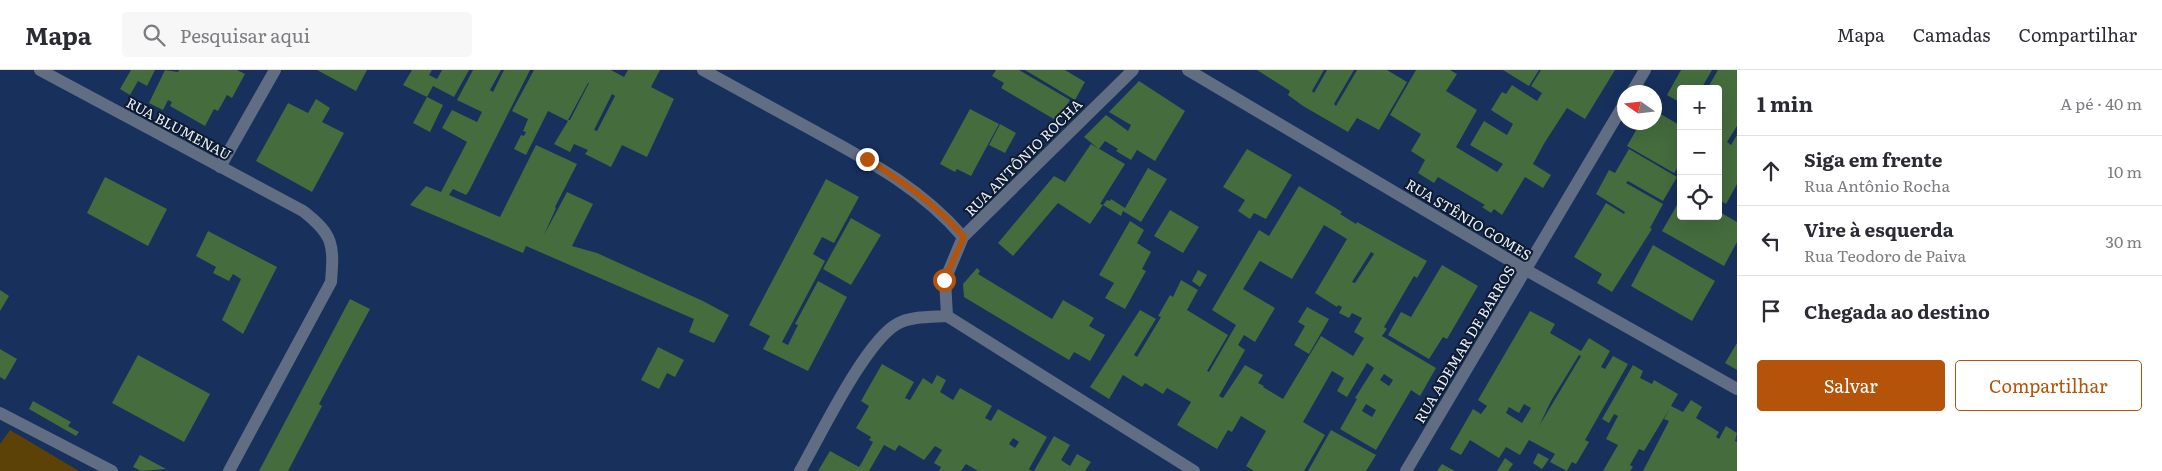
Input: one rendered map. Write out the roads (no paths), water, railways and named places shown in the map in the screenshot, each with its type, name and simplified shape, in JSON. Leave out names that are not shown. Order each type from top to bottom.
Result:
[{"type":"street","name":"RUA BLUMENAU","points":[[40,70],[303,211],[320,224],[333,250],[331,282],[230,471]]},
{"type":"street","points":[[220,167],[275,70]]},
{"type":"street","points":[[703,70],[867,159],[910,187],[942,212],[964,237]]},
{"type":"street","name":"RUA ANTÔNIO ROCHA","points":[[947,316],[944,280],[964,237],[1132,70]]},
{"type":"street","name":"RUA STÊNIO GOMES","points":[[1188,70],[1526,270],[1737,390]]},
{"type":"street","points":[[1636,85],[1645,70]]},
{"type":"street","name":"RUA ADEMAR DE BARROS","points":[[1406,471],[1617,116]]},
{"type":"street","points":[[800,471],[854,376],[885,334],[898,323],[916,318],[947,316],[1194,471]]},
{"type":"street","points":[[2,418],[112,471]]}]
